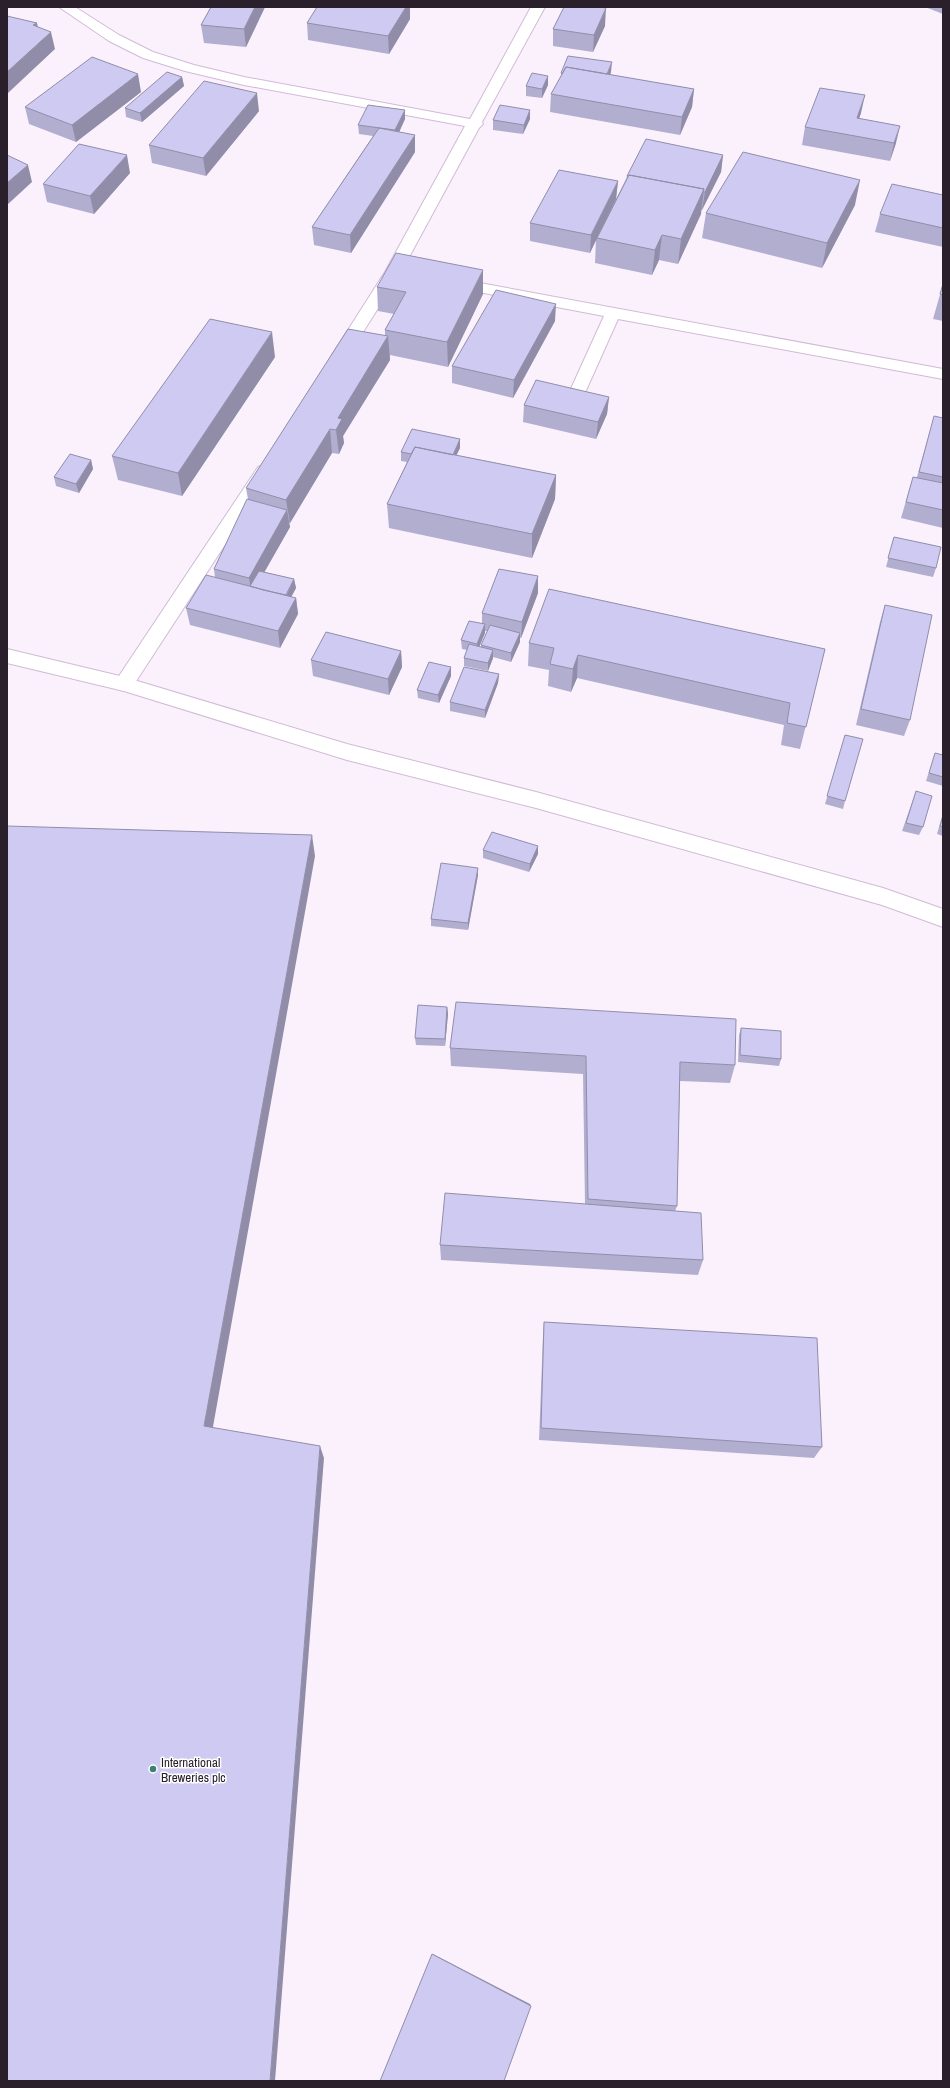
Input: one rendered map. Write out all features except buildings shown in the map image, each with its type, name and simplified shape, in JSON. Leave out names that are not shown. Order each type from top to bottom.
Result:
[{"type":"street","points":[[66,7],[114,38],[148,55],[190,68],[244,81],[476,124]]},
{"type":"street","points":[[329,371],[401,274],[476,124],[538,7]]},
{"type":"street","points":[[440,281],[943,374]]},
{"type":"street","points":[[572,404],[613,313]]},
{"type":"street","points":[[124,684],[274,456]]},
{"type":"street","points":[[7,656],[124,684],[347,752],[536,800],[876,894],[943,918]]},
{"type":"place","name":"International Breweries plc","points":[[153,1769]]}]
